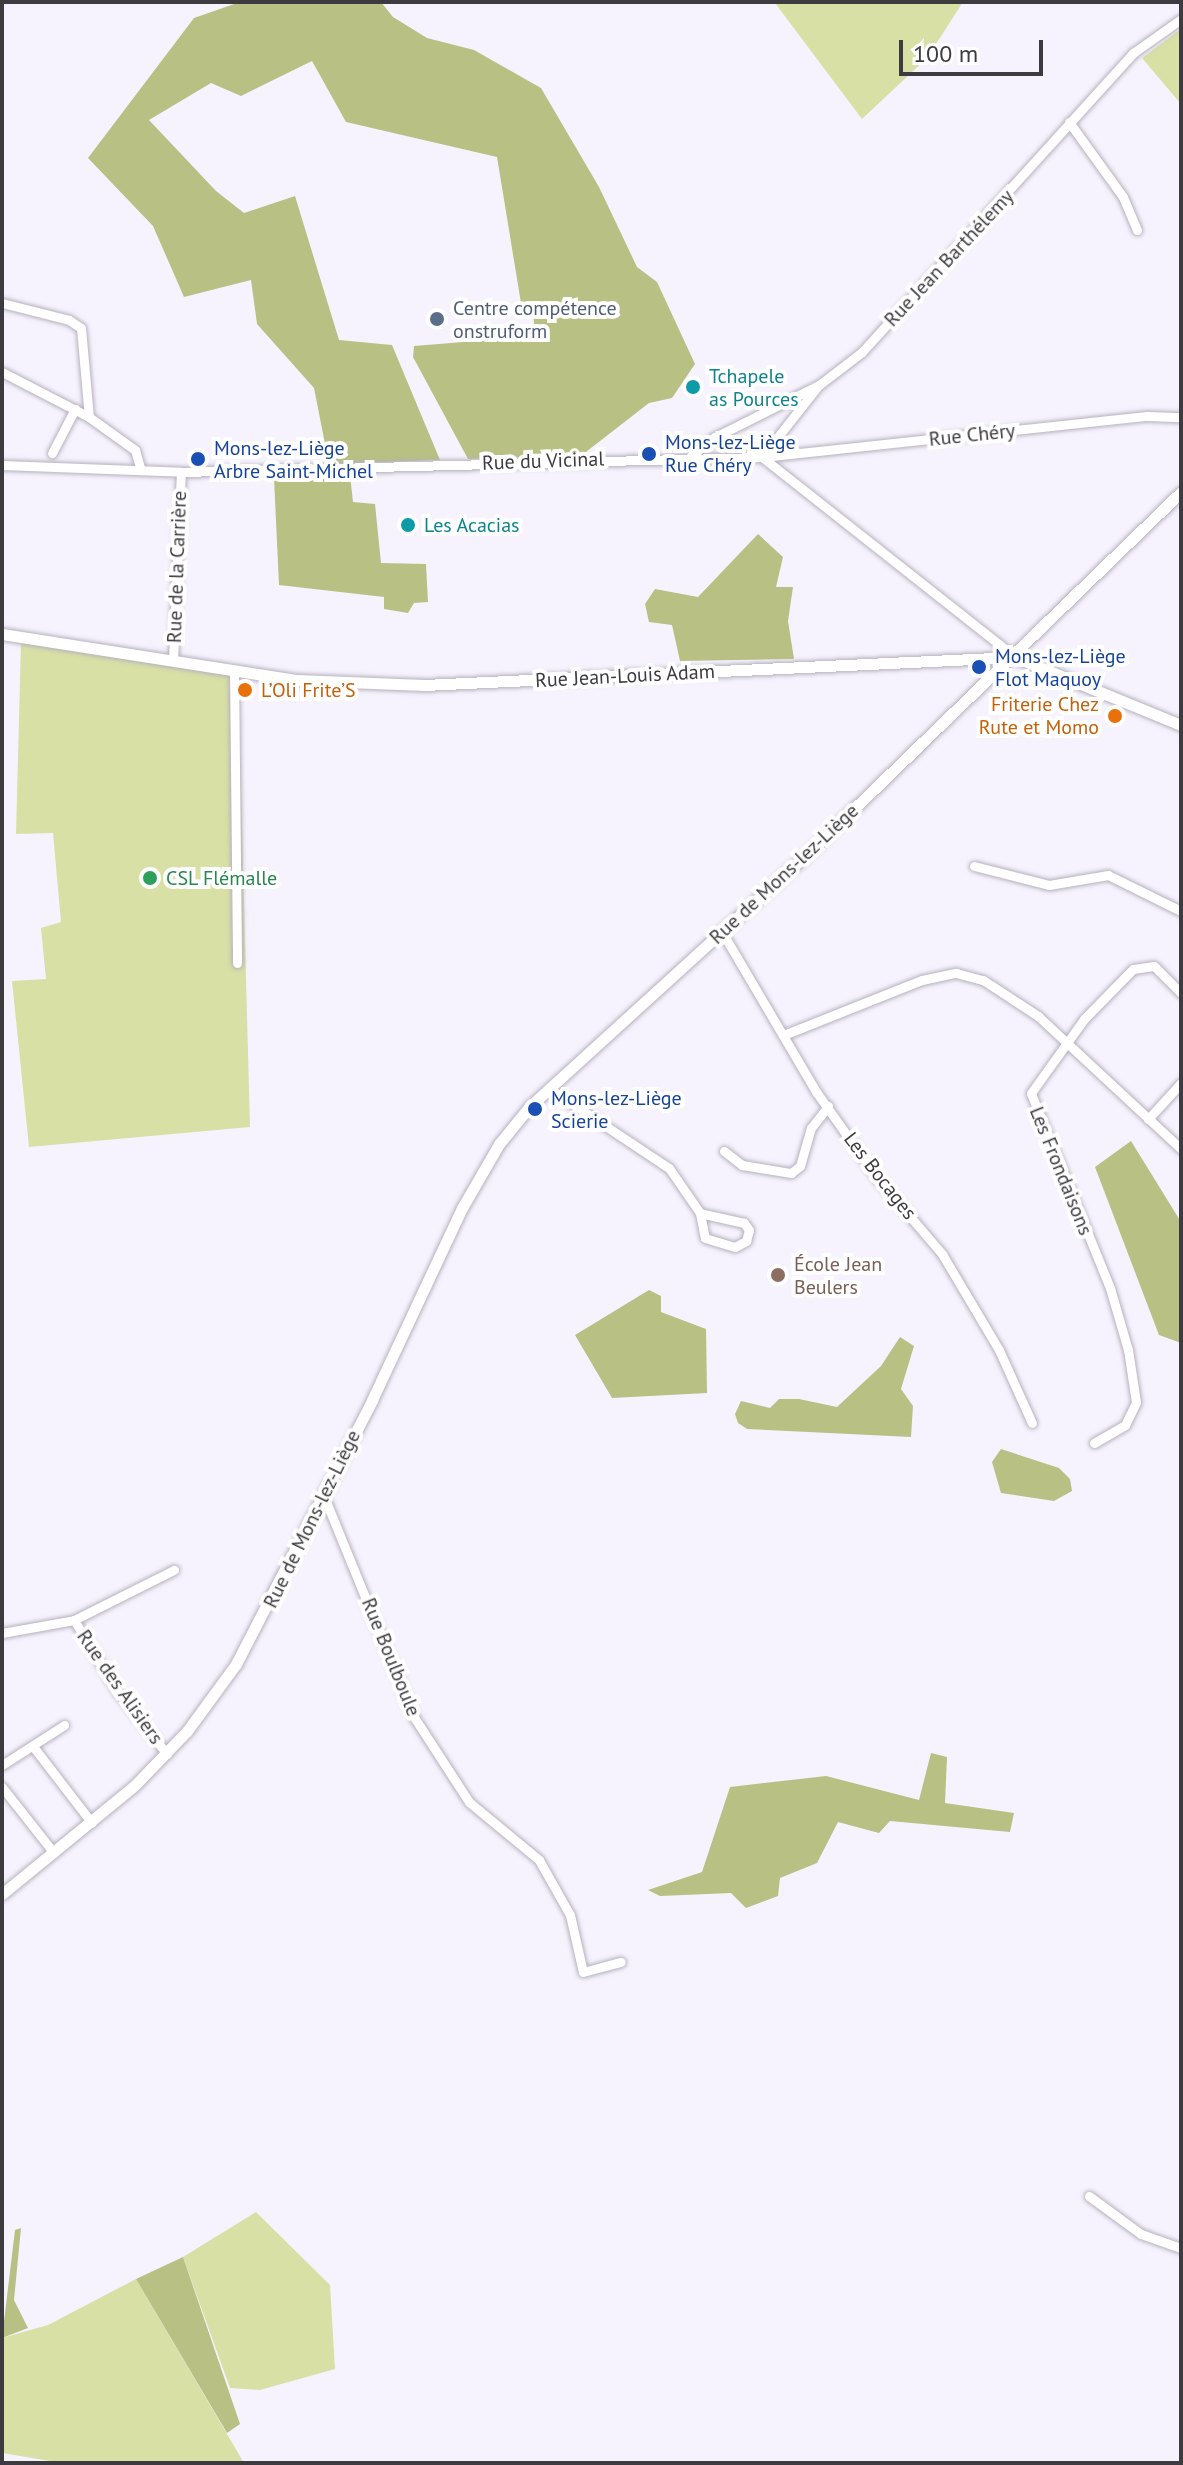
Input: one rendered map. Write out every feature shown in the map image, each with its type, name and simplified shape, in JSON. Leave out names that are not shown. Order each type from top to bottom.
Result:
[{"type":"street","name":"Rue Jean Barthélemy","points":[[690,457],[715,437],[819,385],[862,352],[1133,53],[1181,19]]},
{"type":"street","points":[[1069,122],[1128,205],[1137,230]]},
{"type":"street","points":[[2,303],[69,320],[81,328],[89,417]]},
{"type":"street","points":[[2,372],[89,417],[135,450],[140,468]]},
{"type":"street","name":"Rue Jean Barthélemy","points":[[762,457],[819,385]]},
{"type":"street","points":[[52,453],[75,409]]},
{"type":"street","name":"Rue Chéry","points":[[762,457],[1147,416],[1181,417]]},
{"type":"street","points":[[762,457],[1015,657],[1181,725]]},
{"type":"street","name":"Rue du Vicinal","points":[[2,465],[181,472],[762,457]]},
{"type":"street","name":"Rue de la Carrière","points":[[173,661],[181,472]]},
{"type":"street","name":"Rue de Mons-lez-Liège","points":[[2,1894],[92,1823],[167,1754],[254,1634],[462,1208],[499,1144],[550,1089],[1015,657],[1181,492]]},
{"type":"street","name":"Rue Jean-Louis Adam","points":[[2,634],[297,680],[424,685],[1015,657]]},
{"type":"street","points":[[234,670],[237,963]]},
{"type":"street","points":[[974,866],[1049,885],[1108,875],[1181,911]]},
{"type":"street","name":"Les Bocages","points":[[722,932],[828,1106],[878,1179],[942,1254],[999,1350],[1032,1423]]},
{"type":"street","name":"Les Frondaisons","points":[[1094,1443],[1125,1425],[1136,1402],[1110,1288],[1031,1093],[1066,1043],[1133,969],[1154,966],[1181,993]]},
{"type":"street","points":[[786,1034],[922,980],[956,973],[983,980],[1038,1016],[1181,1149]]},
{"type":"street","points":[[1148,1119],[1181,1083]]},
{"type":"street","points":[[550,1089],[669,1168],[700,1213],[701,1231],[709,1240],[735,1247],[746,1241],[749,1230],[744,1223],[700,1213]]},
{"type":"street","points":[[724,1151],[742,1165],[791,1173],[800,1166],[811,1128],[828,1106]]},
{"type":"street","name":"Rue Boulboule","points":[[323,1494],[414,1717],[469,1802],[539,1860],[570,1915],[583,1972],[621,1962]]},
{"type":"street","points":[[2,1633],[74,1620],[174,1570]]},
{"type":"street","name":"Rue des Alisiers","points":[[74,1620],[118,1692],[167,1754]]},
{"type":"street","points":[[2,1765],[35,1749],[64,1725]]},
{"type":"street","points":[[35,1749],[92,1823]]},
{"type":"street","points":[[2,1787],[54,1853]]},
{"type":"street","points":[[1089,2196],[1141,2234],[1181,2248]]},
{"type":"green space","points":[[240,2],[381,2],[393,17],[427,38],[474,50],[541,88],[599,187],[637,267],[657,282],[695,364],[672,398],[649,403],[582,455],[468,459],[413,357],[414,346],[488,340],[534,324],[533,301],[521,303],[497,157],[346,122],[312,61],[241,96],[211,83],[149,120],[216,191],[244,213],[295,196],[339,340],[392,345],[440,460],[329,464],[314,388],[257,324],[251,280],[184,297],[153,226],[88,158],[194,18]]},
{"type":"green space","points":[[963,2],[927,58],[862,119],[775,3]]},
{"type":"green space","points":[[1181,29],[1181,104],[1142,58]]},
{"type":"green space","points":[[350,475],[353,502],[375,504],[381,563],[426,564],[428,602],[414,603],[408,613],[384,609],[384,597],[279,585],[274,478]]},
{"type":"green space","points":[[758,534],[783,557],[776,587],[793,587],[788,621],[794,659],[680,661],[672,625],[649,622],[645,604],[655,589],[698,597]]},
{"type":"green space","name":"CSL Flémalle","points":[[21,641],[238,677],[250,1127],[29,1147],[12,981],[46,979],[41,928],[61,922],[53,833],[16,834]]},
{"type":"green space","points":[[1131,1141],[1181,1222],[1181,1343],[1159,1335],[1095,1167]]},
{"type":"green space","points":[[649,1290],[661,1296],[661,1312],[706,1329],[707,1393],[612,1398],[575,1335]]},
{"type":"green space","points":[[900,1337],[914,1346],[901,1389],[913,1406],[911,1437],[747,1429],[738,1423],[735,1414],[741,1401],[770,1408],[779,1399],[799,1399],[837,1407],[881,1366]]},
{"type":"green space","points":[[1001,1449],[1059,1468],[1070,1479],[1072,1491],[1054,1501],[1001,1493],[992,1462]]},
{"type":"green space","points":[[931,1753],[947,1757],[945,1803],[1014,1813],[1010,1832],[890,1821],[879,1833],[838,1822],[817,1863],[780,1878],[778,1896],[746,1908],[731,1893],[660,1896],[648,1890],[702,1872],[730,1787],[826,1776],[919,1800]]},
{"type":"green space","points":[[256,2212],[330,2285],[335,2369],[260,2390],[230,2388],[183,2257]]},
{"type":"green space","points":[[21,2228],[14,2300],[28,2328],[2,2338],[15,2230]]},
{"type":"green space","points":[[183,2257],[240,2424],[227,2433],[136,2279]]},
{"type":"green space","points":[[136,2279],[244,2463],[62,2463],[2,2453],[2,2338],[48,2325]]},
{"type":"place","name":"Centre compétence onstruform","points":[[437,319]]},
{"type":"place","name":"Tchapele as Pources","points":[[693,387]]},
{"type":"place","name":"Mons-lez-Liège Rue Chéry","points":[[649,454]]},
{"type":"place","name":"Mons-lez-Liège Arbre Saint-Michel","points":[[198,459]]},
{"type":"place","name":"Les Acacias","points":[[408,525]]},
{"type":"place","name":"Mons-lez-Liège Flot Maquoy","points":[[979,667]]},
{"type":"place","name":"L’Oli Frite’S","points":[[245,690]]},
{"type":"place","name":"Friterie Chez Rute et Momo","points":[[1115,716]]},
{"type":"place","name":"CSL Flémalle","points":[[150,878]]},
{"type":"place","name":"Mons-lez-Liège Scierie","points":[[535,1109]]},
{"type":"place","name":"École Jean Beulers","points":[[778,1275]]}]
